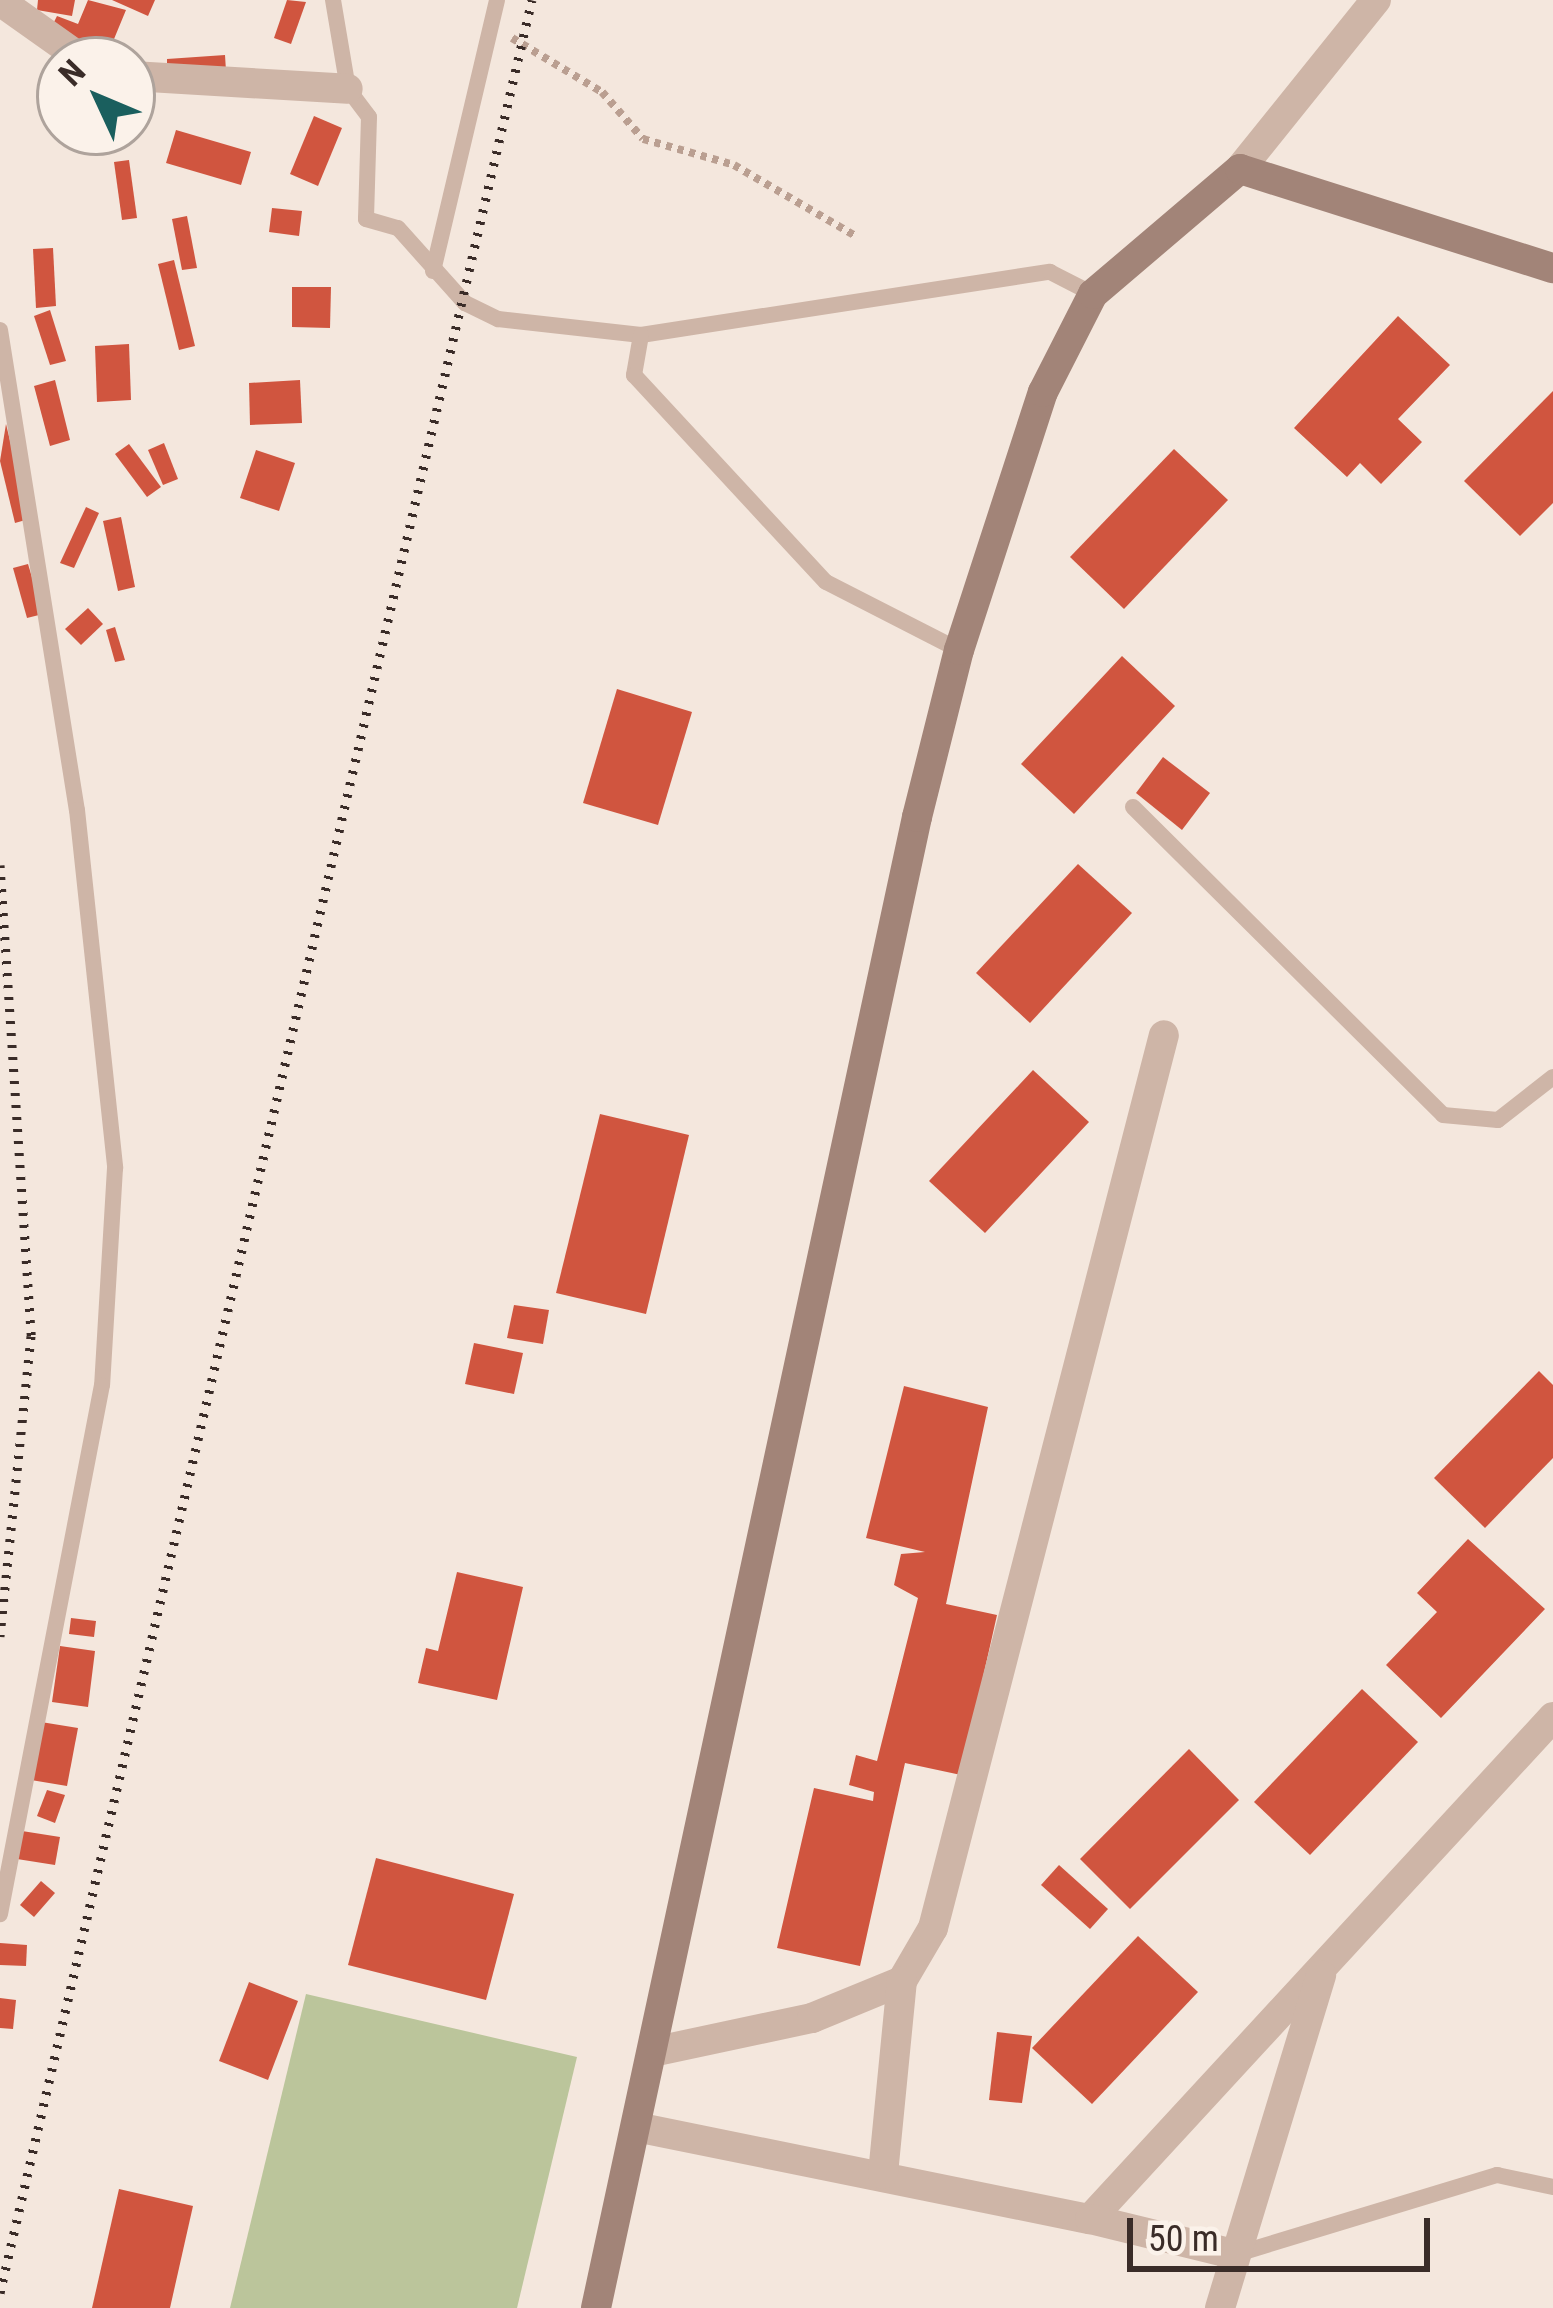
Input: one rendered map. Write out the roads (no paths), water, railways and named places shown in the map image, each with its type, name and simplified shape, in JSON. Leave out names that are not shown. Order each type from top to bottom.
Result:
[{"type":"street","points":[[596,2308],[958,650],[1043,392],[1093,294],[1240,170],[1376,0]]},
{"type":"street","points":[[0,1],[49,36]]},
{"type":"street","points":[[156,77],[348,88]]},
{"type":"street","points":[[1240,170],[1553,268]]},
{"type":"street","points":[[883,2174],[902,1982],[933,1928],[1164,1035]]},
{"type":"street","points":[[1090,2219],[1553,1717]]},
{"type":"street","points":[[1220,2308],[1326,1961]]},
{"type":"street","points":[[652,2052],[812,2018],[902,1982]]},
{"type":"street","points":[[637,2127],[883,2174],[1234,2254]]},
{"type":"lane","points":[[333,0],[348,88],[370,117],[365,219],[398,228],[433,271],[498,319],[641,335],[1050,272],[1093,294]]},
{"type":"lane","points":[[433,271],[496,0]]},
{"type":"lane","points":[[0,330],[77,810],[115,1168],[102,1385],[0,1914]]},
{"type":"lane","points":[[641,335],[634,375],[826,582],[958,650]]},
{"type":"lane","points":[[1133,807],[1442,1115],[1498,1120],[1553,1077]]},
{"type":"lane","points":[[1234,2254],[1497,2175],[1553,2187]]},
{"type":"railway","points":[[0,2293],[532,0]]},
{"type":"railway","points":[[0,865],[31,1336],[0,1636]]}]
